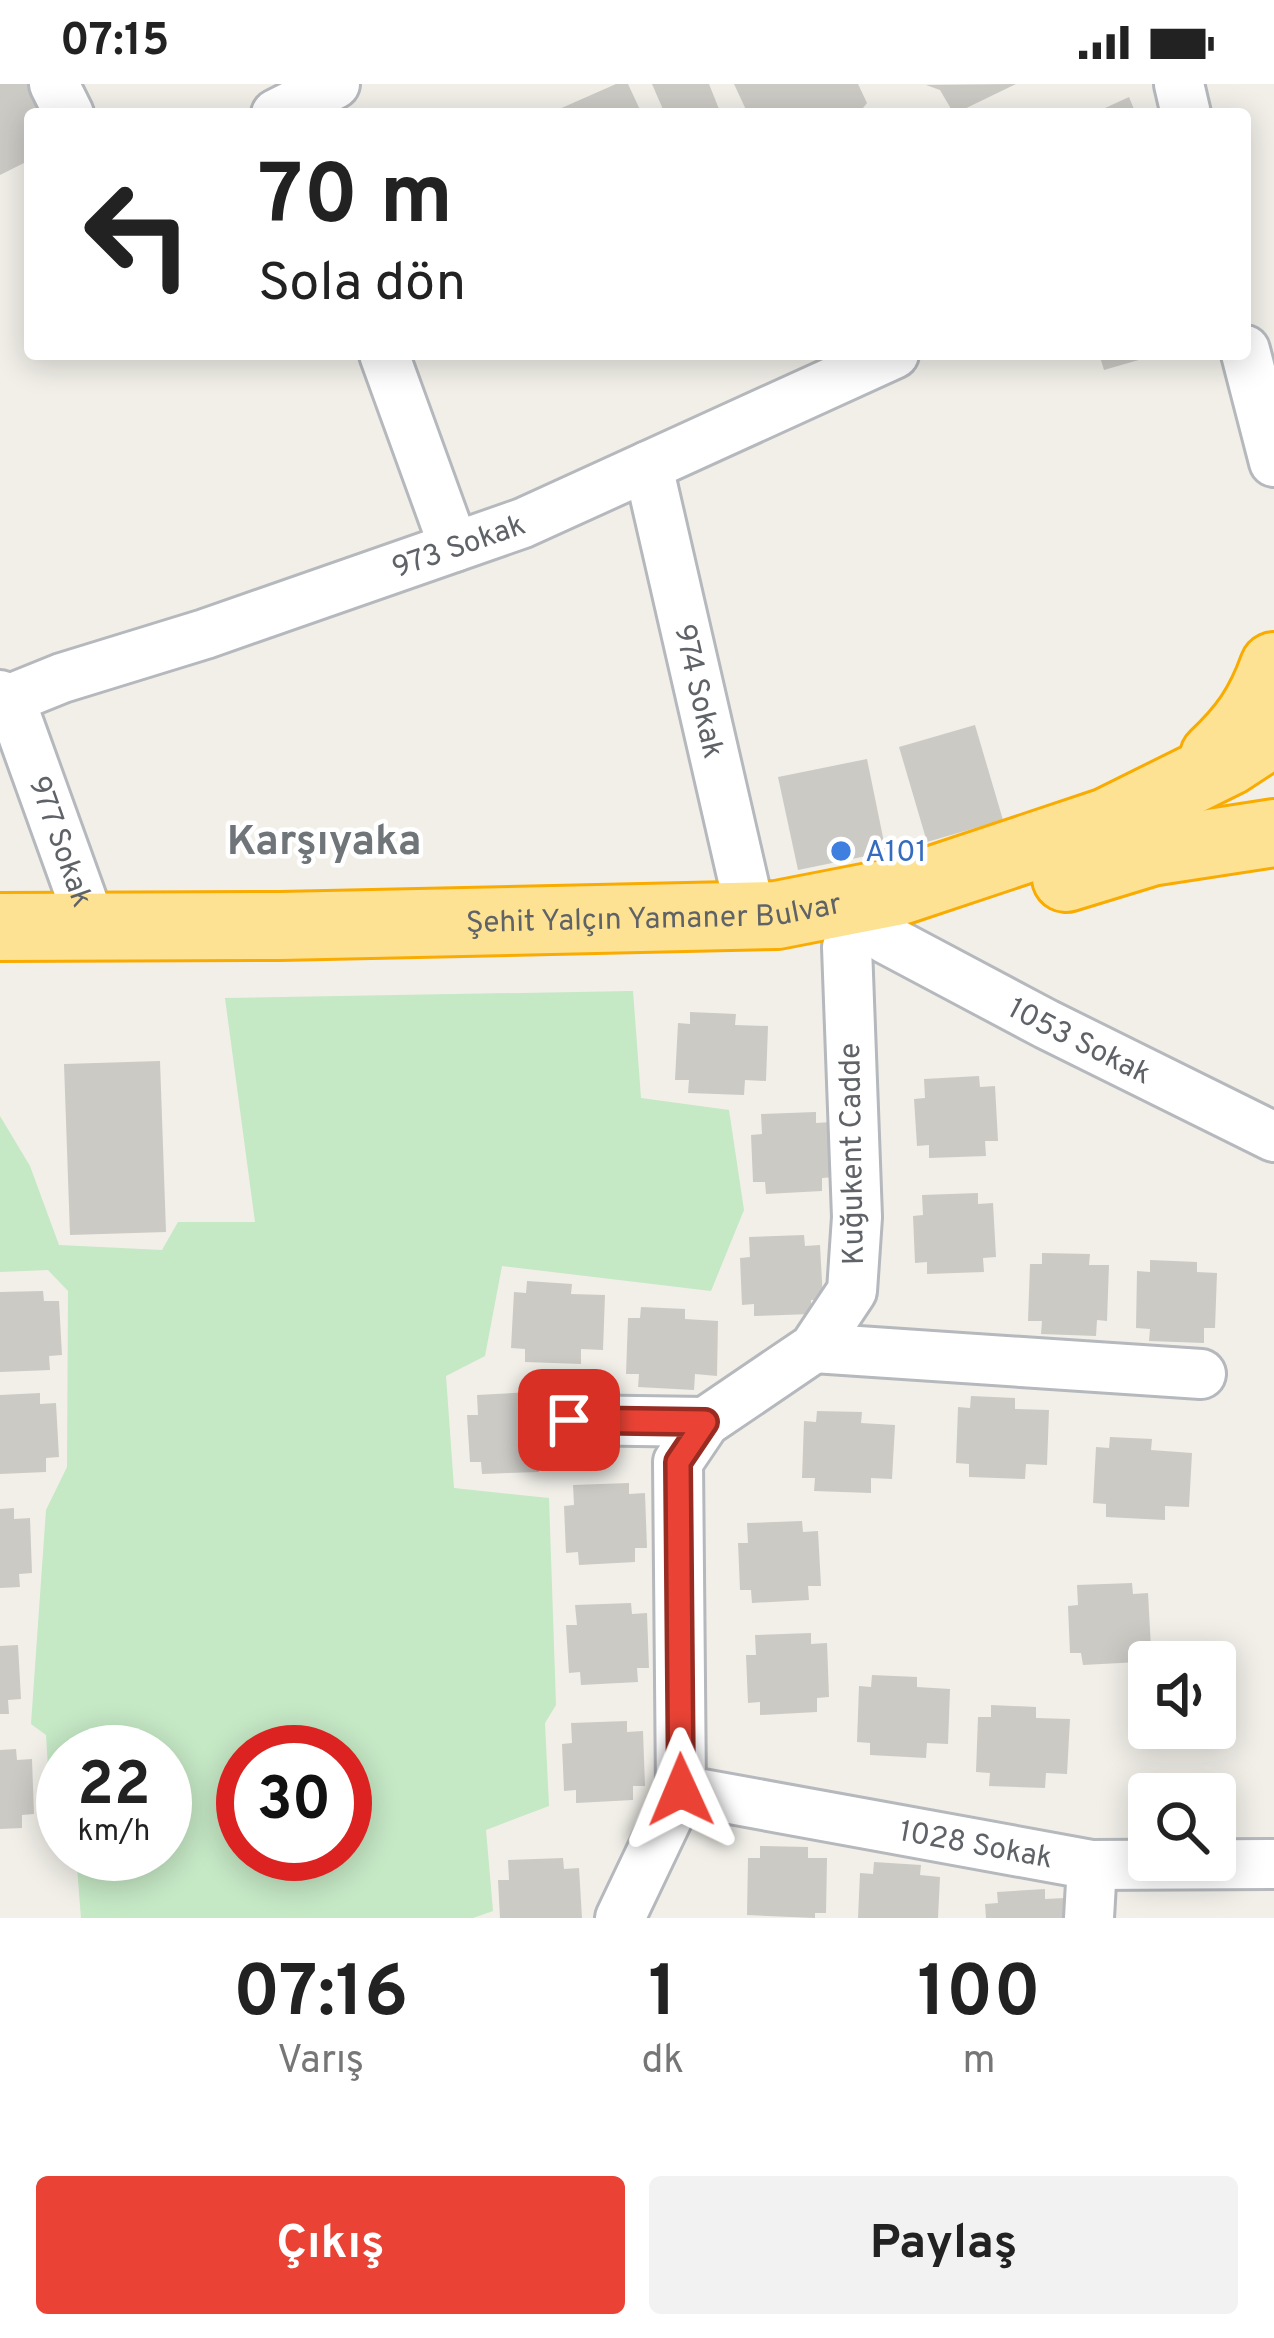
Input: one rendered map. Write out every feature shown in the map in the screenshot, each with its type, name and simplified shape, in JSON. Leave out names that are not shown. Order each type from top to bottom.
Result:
[{"type":"highway","points":[[1274,666],[1259,706],[1187,817],[1274,862]]},
{"type":"highway","name":"Şehit Yalçın Yamaner Bulvar","points":[[0,965],[782,956],[867,943],[1150,852],[1187,817],[1228,762],[1274,732]]},
{"type":"highway","name":"Şehit Yalçın Yamaner Bulvar","points":[[0,928],[777,915],[900,890],[1107,822],[1187,817],[1274,833]]},
{"type":"street","points":[[296,108],[335,84]]},
{"type":"street","points":[[386,360],[454,547]]},
{"type":"street","name":"973 Sokak","points":[[5,697],[206,634],[523,523],[880,360]]},
{"type":"street","points":[[1248,360],[1274,462]]},
{"type":"street","name":"974 Sokak","points":[[648,466],[751,915]]},
{"type":"street","name":"977 Sokak","points":[[5,697],[92,927]]},
{"type":"street","name":"1053 Sokak","points":[[867,943],[1046,1024],[1274,1137]]},
{"type":"street","name":"Kuğukent Cadde","points":[[620,1918],[681,1790],[678,1462],[705,1422],[814,1348],[852,1291],[867,943]]},
{"type":"street","points":[[814,1348],[1201,1374]]},
{"type":"street","points":[[569,1420],[705,1422]]},
{"type":"street","name":"1028 Sokak","points":[[681,1790],[1092,1865],[1274,1864]]},
{"type":"street","points":[[1089,1918],[1092,1865]]},
{"type":"green space","points":[[633,991],[641,1098],[729,1110],[744,1210],[711,1291],[502,1266],[485,1356],[446,1376],[454,1488],[549,1498],[556,1705],[545,1723],[549,1806],[486,1830],[493,1911],[473,1918],[81,1918],[78,1881],[192,1881],[192,1725],[36,1728],[31,1724],[46,1510],[67,1467],[68,1291],[48,1270],[0,1272],[0,1116],[30,1166],[59,1245],[162,1250],[178,1222],[255,1222],[225,998]]},
{"type":"building","points":[[0,84],[44,84],[56,108],[24,108],[24,163],[0,175]]},
{"type":"building","points":[[616,84],[628,84],[639,108],[562,108]]},
{"type":"building","points":[[652,84],[709,84],[719,108],[662,108]]},
{"type":"building","points":[[734,84],[858,84],[867,103],[863,108],[745,108]]},
{"type":"building","points":[[1016,84],[966,108],[950,108],[940,90],[926,85]]},
{"type":"building","points":[[1129,97],[1134,108],[1105,108]]},
{"type":"building","points":[[1101,360],[1139,360],[1104,370]]},
{"type":"building","points":[[975,725],[1003,820],[927,842],[899,747]]},
{"type":"building","points":[[867,759],[886,852],[798,870],[778,777]]},
{"type":"building","points":[[690,1012],[736,1014],[735,1025],[768,1026],[766,1081],[745,1080],[744,1095],[688,1093],[689,1080],[675,1080],[678,1023],[690,1024]]},
{"type":"building","points":[[160,1061],[166,1232],[70,1235],[64,1064]]},
{"type":"building","points":[[979,1076],[980,1087],[995,1086],[998,1141],[985,1141],[986,1156],[929,1158],[929,1145],[917,1146],[914,1099],[925,1098],[924,1079]]},
{"type":"building","points":[[816,1112],[816,1123],[832,1122],[834,1177],[822,1178],[822,1191],[766,1194],[765,1182],[753,1182],[751,1135],[762,1134],[761,1114]]},
{"type":"building","points":[[978,1193],[978,1204],[993,1203],[996,1257],[983,1258],[984,1272],[927,1274],[927,1262],[915,1263],[913,1216],[923,1215],[922,1195]]},
{"type":"building","points":[[804,1235],[805,1246],[820,1245],[823,1300],[811,1300],[811,1314],[754,1316],[754,1304],[742,1305],[740,1258],[750,1257],[749,1237]]},
{"type":"building","points":[[1042,1253],[1090,1254],[1089,1265],[1109,1265],[1107,1321],[1097,1320],[1096,1336],[1041,1334],[1042,1321],[1028,1321],[1030,1264],[1042,1264]]},
{"type":"building","points":[[1150,1260],[1197,1262],[1197,1272],[1217,1273],[1215,1328],[1204,1328],[1204,1343],[1149,1341],[1150,1329],[1136,1328],[1137,1271],[1150,1272]]},
{"type":"building","points":[[527,1281],[572,1284],[571,1294],[605,1295],[603,1350],[581,1349],[581,1364],[525,1362],[525,1349],[511,1348],[514,1292],[526,1293]]},
{"type":"building","points":[[43,1291],[44,1301],[59,1301],[62,1355],[49,1356],[50,1370],[0,1372],[0,1292]]},
{"type":"building","points":[[641,1307],[685,1309],[685,1319],[718,1321],[717,1376],[695,1374],[694,1390],[638,1387],[639,1374],[626,1374],[628,1318],[640,1318]]},
{"type":"building","points":[[532,1392],[533,1403],[548,1403],[551,1457],[538,1457],[539,1472],[482,1474],[481,1462],[470,1462],[467,1415],[478,1415],[477,1395]]},
{"type":"building","points":[[40,1393],[40,1404],[56,1403],[59,1457],[46,1458],[46,1472],[0,1474],[0,1395]]},
{"type":"building","points":[[971,1396],[1015,1398],[1015,1409],[1049,1410],[1047,1465],[1026,1464],[1025,1479],[969,1477],[969,1464],[956,1463],[958,1407],[970,1408]]},
{"type":"building","points":[[817,1411],[862,1412],[861,1423],[895,1425],[892,1479],[871,1478],[871,1493],[814,1491],[815,1478],[802,1478],[804,1421],[816,1422]]},
{"type":"building","points":[[1110,1437],[1152,1439],[1151,1450],[1192,1453],[1189,1507],[1165,1506],[1165,1520],[1106,1517],[1106,1504],[1093,1503],[1096,1447],[1109,1448]]},
{"type":"building","points":[[629,1483],[629,1494],[645,1493],[647,1548],[635,1548],[635,1562],[579,1565],[578,1552],[566,1553],[564,1506],[574,1505],[573,1485]]},
{"type":"building","points":[[14,1508],[14,1519],[30,1518],[32,1573],[19,1574],[20,1587],[0,1588],[0,1509]]},
{"type":"building","points":[[802,1521],[803,1532],[818,1531],[821,1586],[808,1586],[809,1600],[752,1603],[751,1590],[740,1590],[738,1543],[748,1543],[747,1523]]},
{"type":"building","points":[[1132,1583],[1133,1594],[1148,1593],[1151,1641],[1128,1641],[1128,1663],[1083,1665],[1081,1653],[1070,1653],[1068,1606],[1078,1605],[1077,1585]]},
{"type":"building","points":[[631,1603],[632,1614],[647,1613],[649,1668],[637,1668],[638,1682],[581,1685],[580,1672],[569,1673],[566,1625],[577,1625],[575,1605]]},
{"type":"building","points":[[811,1633],[811,1644],[827,1643],[829,1697],[817,1698],[817,1712],[760,1715],[760,1702],[748,1703],[746,1655],[756,1655],[755,1635]]},
{"type":"building","points":[[18,1645],[21,1699],[8,1700],[9,1714],[0,1714],[0,1646]]},
{"type":"building","points":[[872,1675],[917,1677],[917,1687],[950,1689],[948,1744],[927,1743],[926,1758],[870,1755],[870,1743],[857,1742],[859,1686],[871,1687]]},
{"type":"building","points":[[991,1705],[1036,1707],[1036,1718],[1070,1719],[1067,1774],[1046,1773],[1045,1788],[989,1786],[990,1773],[976,1772],[978,1717],[991,1717]]},
{"type":"building","points":[[627,1721],[627,1732],[643,1731],[645,1786],[633,1786],[633,1800],[576,1803],[576,1790],[564,1791],[562,1744],[572,1743],[571,1723]]},
{"type":"building","points":[[16,1749],[17,1760],[32,1759],[34,1814],[22,1815],[22,1828],[0,1829],[0,1750]]},
{"type":"building","points":[[760,1846],[808,1847],[808,1858],[827,1858],[826,1913],[815,1913],[815,1918],[747,1915],[748,1858],[760,1858]]},
{"type":"building","points":[[563,1858],[564,1869],[579,1868],[582,1918],[500,1918],[498,1880],[509,1880],[508,1860]]},
{"type":"building","points":[[874,1862],[921,1865],[920,1875],[940,1877],[938,1918],[858,1918],[860,1873],[873,1874]]},
{"type":"building","points":[[1045,1889],[1045,1899],[1065,1898],[1066,1918],[986,1918],[985,1904],[998,1903],[997,1892]]},
{"type":"place","name":"A101","points":[[841,851]]},
{"type":"district","name":"Karşıyaka","points":[[324,839]]},
{"type":"route","points":[[569,1420],[705,1422],[678,1462],[681,1790]]}]
